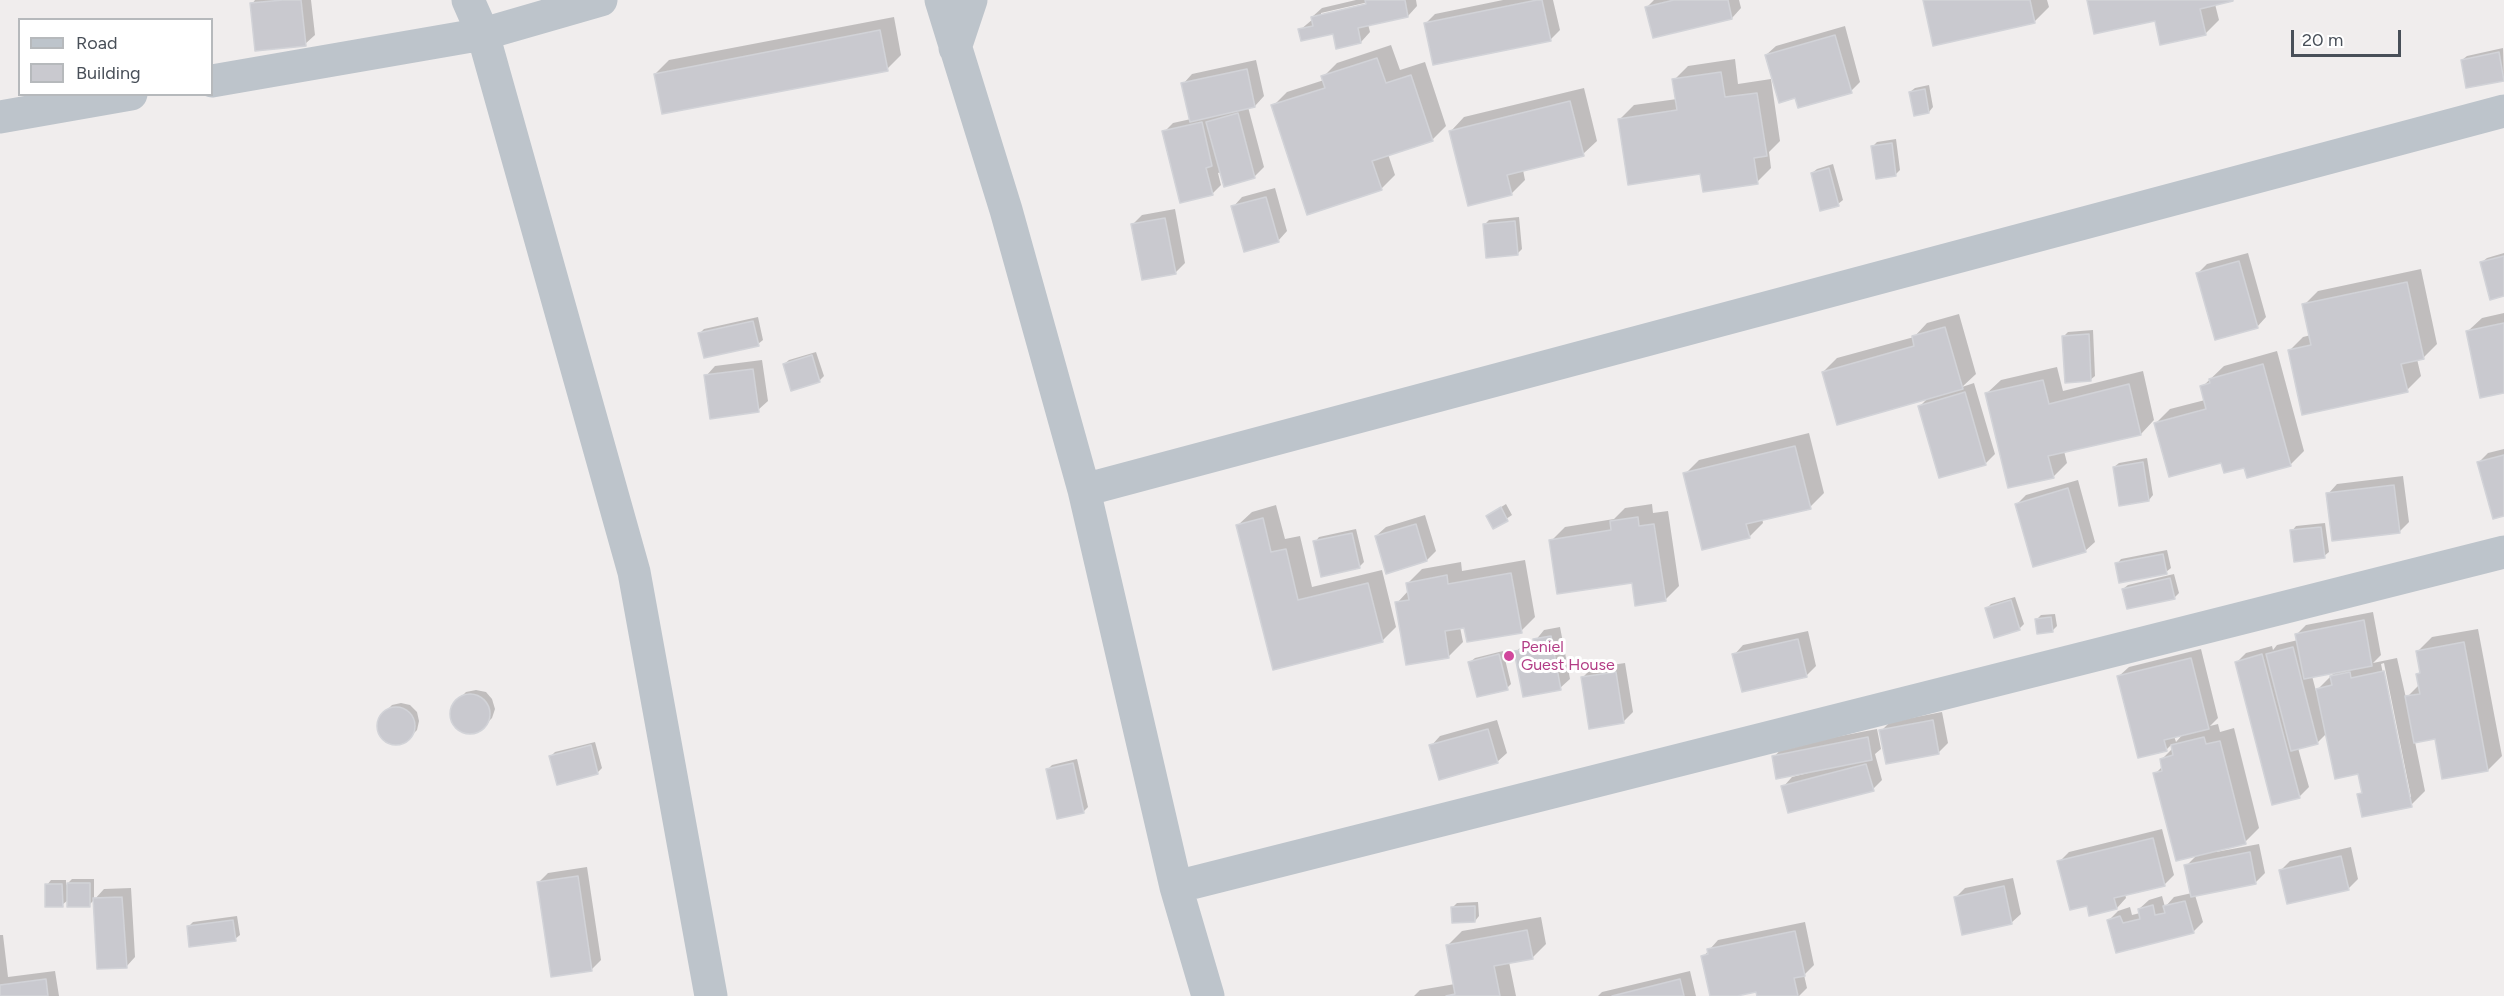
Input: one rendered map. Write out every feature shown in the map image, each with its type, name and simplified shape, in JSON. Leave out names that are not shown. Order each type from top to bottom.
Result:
[{"type":"street","points":[[468,0],[483,34],[634,572],[711,996]]},
{"type":"street","points":[[213,81],[483,34],[601,0]]},
{"type":"street","points":[[941,0],[1006,210],[1084,490],[1176,887],[1208,996]]},
{"type":"street","points":[[956,48],[971,0]]},
{"type":"street","points":[[0,117],[121,96]]},
{"type":"street","points":[[1084,490],[2504,111]]},
{"type":"street","points":[[1176,887],[2504,552]]},
{"type":"building","points":[[301,0],[306,46],[255,51],[250,3]]},
{"type":"building","points":[[1365,0],[1405,0],[1408,17],[1358,28],[1361,43],[1336,49],[1333,34],[1301,41],[1298,29],[1313,26],[1311,17],[1366,4]]},
{"type":"building","points":[[1542,0],[1551,41],[1433,65],[1424,23]]},
{"type":"building","points":[[1674,0],[1728,0],[1732,19],[1653,38],[1645,7]]},
{"type":"building","points":[[1923,0],[2030,0],[2035,23],[1933,46]]},
{"type":"building","points":[[2087,0],[2233,1],[2200,9],[2206,35],[2160,45],[2155,21],[2094,34]]},
{"type":"building","points":[[880,30],[888,71],[662,114],[654,74]]},
{"type":"building","points":[[1835,35],[1852,93],[1798,108],[1795,98],[1779,103],[1765,55]]},
{"type":"building","points":[[2499,52],[2504,81],[2466,88],[2461,60]]},
{"type":"building","points":[[1377,58],[1386,83],[1411,75],[1433,141],[1372,161],[1382,190],[1307,215],[1271,105],[1325,88],[1321,76]]},
{"type":"building","points":[[1247,69],[1255,107],[1190,122],[1181,83]]},
{"type":"building","points":[[1721,72],[1725,97],[1757,93],[1767,156],[1754,158],[1758,184],[1703,192],[1700,174],[1628,185],[1618,119],[1677,110],[1672,79]]},
{"type":"building","points":[[1925,89],[1929,113],[1914,116],[1909,92]]},
{"type":"building","points":[[1570,101],[1584,156],[1507,175],[1512,195],[1468,206],[1449,131]]},
{"type":"building","points":[[1238,113],[1255,178],[1224,187],[1206,122]]},
{"type":"building","points":[[1202,122],[1212,166],[1206,168],[1213,195],[1180,203],[1162,131]]},
{"type":"building","points":[[1892,143],[1896,176],[1876,179],[1871,146]]},
{"type":"building","points":[[1829,168],[1839,206],[1820,211],[1811,173]]},
{"type":"building","points":[[1266,197],[1279,242],[1244,252],[1231,206]]},
{"type":"building","points":[[1165,218],[1176,274],[1142,280],[1131,224]]},
{"type":"building","points":[[1515,221],[1518,255],[1486,258],[1483,224]]},
{"type":"building","points":[[2504,256],[2504,296],[2490,300],[2480,262]]},
{"type":"building","points":[[2239,261],[2258,328],[2215,340],[2196,273]]},
{"type":"building","points":[[2407,282],[2424,359],[2401,364],[2408,392],[2302,415],[2288,350],[2311,345],[2302,304]]},
{"type":"building","points":[[753,321],[759,346],[704,358],[698,333]]},
{"type":"building","points":[[2504,323],[2504,393],[2480,398],[2466,331]]},
{"type":"building","points":[[1945,327],[1963,389],[1837,425],[1822,372],[1914,346],[1912,336]]},
{"type":"building","points":[[2089,334],[2091,381],[2065,383],[2062,336]]},
{"type":"building","points":[[812,355],[820,382],[791,391],[783,364]]},
{"type":"building","points":[[2263,364],[2291,466],[2247,478],[2244,468],[2224,473],[2221,463],[2169,477],[2154,423],[2206,409],[2200,386],[2210,383],[2209,379]]},
{"type":"building","points":[[753,369],[759,412],[710,419],[704,375]]},
{"type":"building","points":[[2043,380],[2049,404],[2129,384],[2141,435],[2048,456],[2054,478],[2008,488],[1985,393]]},
{"type":"building","points":[[1965,392],[1986,465],[1939,478],[1918,406]]},
{"type":"building","points":[[1795,446],[1811,509],[1746,524],[1750,538],[1702,550],[1683,473]]},
{"type":"building","points":[[2504,455],[2504,516],[2493,519],[2477,462]]},
{"type":"building","points":[[2143,462],[2149,501],[2119,506],[2113,467]]},
{"type":"building","points":[[2394,485],[2400,533],[2332,541],[2326,493]]},
{"type":"building","points":[[2068,488],[2086,552],[2033,567],[2015,504]]},
{"type":"building","points":[[1501,507],[1508,521],[1493,529],[1486,516]]},
{"type":"building","points":[[1638,517],[1639,526],[1654,524],[1666,601],[1635,606],[1632,583],[1557,594],[1549,540],[1611,530],[1610,521]]},
{"type":"building","points":[[1263,518],[1271,552],[1286,549],[1298,600],[1368,583],[1383,642],[1273,670],[1236,525]]},
{"type":"building","points":[[1416,524],[1427,561],[1386,574],[1375,536]]},
{"type":"building","points":[[2321,527],[2325,558],[2294,562],[2290,530]]},
{"type":"building","points":[[1352,533],[1360,568],[1321,577],[1313,541]]},
{"type":"building","points":[[2163,554],[2167,574],[2119,583],[2115,563]]},
{"type":"building","points":[[1511,573],[1522,633],[1467,642],[1464,628],[1445,631],[1449,658],[1406,665],[1395,602],[1409,600],[1406,583],[1447,575],[1448,584]]},
{"type":"building","points":[[2170,578],[2175,599],[2127,609],[2122,589]]},
{"type":"building","points":[[2011,600],[2020,630],[1994,638],[1985,608]]},
{"type":"building","points":[[2051,617],[2053,632],[2037,634],[2035,619]]},
{"type":"building","points":[[2364,620],[2372,666],[2304,679],[2295,634]]},
{"type":"building","points":[[1551,636],[1561,690],[1523,697],[1514,651],[1535,648],[1533,639]]},
{"type":"building","points":[[1798,639],[1807,677],[1742,692],[1732,654]]},
{"type":"building","points":[[2464,642],[2488,771],[2442,779],[2435,739],[2414,743],[2405,696],[2420,694],[2416,674],[2420,673],[2416,651]]},
{"type":"building","points":[[2293,647],[2318,744],[2291,751],[2266,654]]},
{"type":"building","points":[[1499,654],[1508,690],[1477,697],[1468,662]]},
{"type":"building","points":[[2262,654],[2300,798],[2272,805],[2235,662]]},
{"type":"building","points":[[2191,658],[2209,729],[2164,740],[2167,751],[2138,758],[2117,676]]},
{"type":"building","points":[[2384,671],[2412,807],[2362,817],[2357,794],[2362,793],[2358,774],[2335,779],[2316,689],[2332,685],[2330,676],[2350,672],[2351,678]]},
{"type":"building","points":[[1616,672],[1624,723],[1589,729],[1581,677]]},
{"type":"building","points":[[470,694],[478,695],[484,700],[489,706],[489,722],[484,728],[478,733],[470,734],[462,733],[456,728],[451,722],[450,714],[451,706],[456,700],[462,695]]},
{"type":"building","points":[[396,707],[410,712],[415,726],[410,740],[396,745],[382,740],[377,726],[382,712]]},
{"type":"building","points":[[1933,720],[1939,754],[1886,764],[1879,730]]},
{"type":"building","points":[[1488,729],[1498,763],[1439,780],[1429,745]]},
{"type":"building","points":[[1868,737],[1872,760],[1776,779],[1772,756]]},
{"type":"building","points":[[2204,737],[2206,744],[2220,741],[2246,844],[2176,861],[2153,773],[2162,771],[2160,759],[2173,755],[2171,745]]},
{"type":"building","points":[[591,745],[598,774],[557,785],[549,756]]},
{"type":"building","points":[[1073,763],[1084,813],[1057,819],[1046,769]]},
{"type":"building","points":[[1866,764],[1874,791],[1788,813],[1781,786]]},
{"type":"building","points":[[2153,838],[2165,886],[2114,898],[2117,909],[2089,916],[2087,906],[2070,910],[2057,861]]},
{"type":"building","points":[[2250,852],[2256,884],[2191,897],[2184,865]]},
{"type":"building","points":[[2341,856],[2349,890],[2287,904],[2279,870]]},
{"type":"building","points":[[578,876],[592,971],[551,977],[537,882]]},
{"type":"building","points":[[67,883],[90,883],[90,907],[67,907]]},
{"type":"building","points":[[45,884],[62,884],[63,907],[45,907]]},
{"type":"building","points":[[2004,886],[2012,924],[1962,935],[1954,897]]},
{"type":"building","points":[[122,897],[127,968],[97,969],[93,898]]},
{"type":"building","points":[[2185,901],[2194,933],[2116,953],[2107,920],[2120,916],[2123,923],[2140,919],[2138,909],[2153,905],[2155,915],[2165,913],[2163,906]]},
{"type":"building","points":[[1475,906],[1475,922],[1452,923],[1451,907]]},
{"type":"building","points":[[233,920],[236,941],[189,947],[187,926]]},
{"type":"building","points":[[1527,930],[1533,959],[1494,966],[1500,996],[1446,996],[1455,994],[1446,945]]},
{"type":"building","points":[[1795,931],[1805,976],[1794,978],[1798,996],[1757,996],[1756,992],[1737,996],[1710,996],[1701,956],[1708,954],[1707,949]]},
{"type":"building","points":[[46,979],[48,996],[0,996],[0,985]]},
{"type":"building","points":[[1680,979],[1684,996],[1612,996]]},
{"type":"place","name":"Peniel Guest House","points":[[1509,656]]}]
